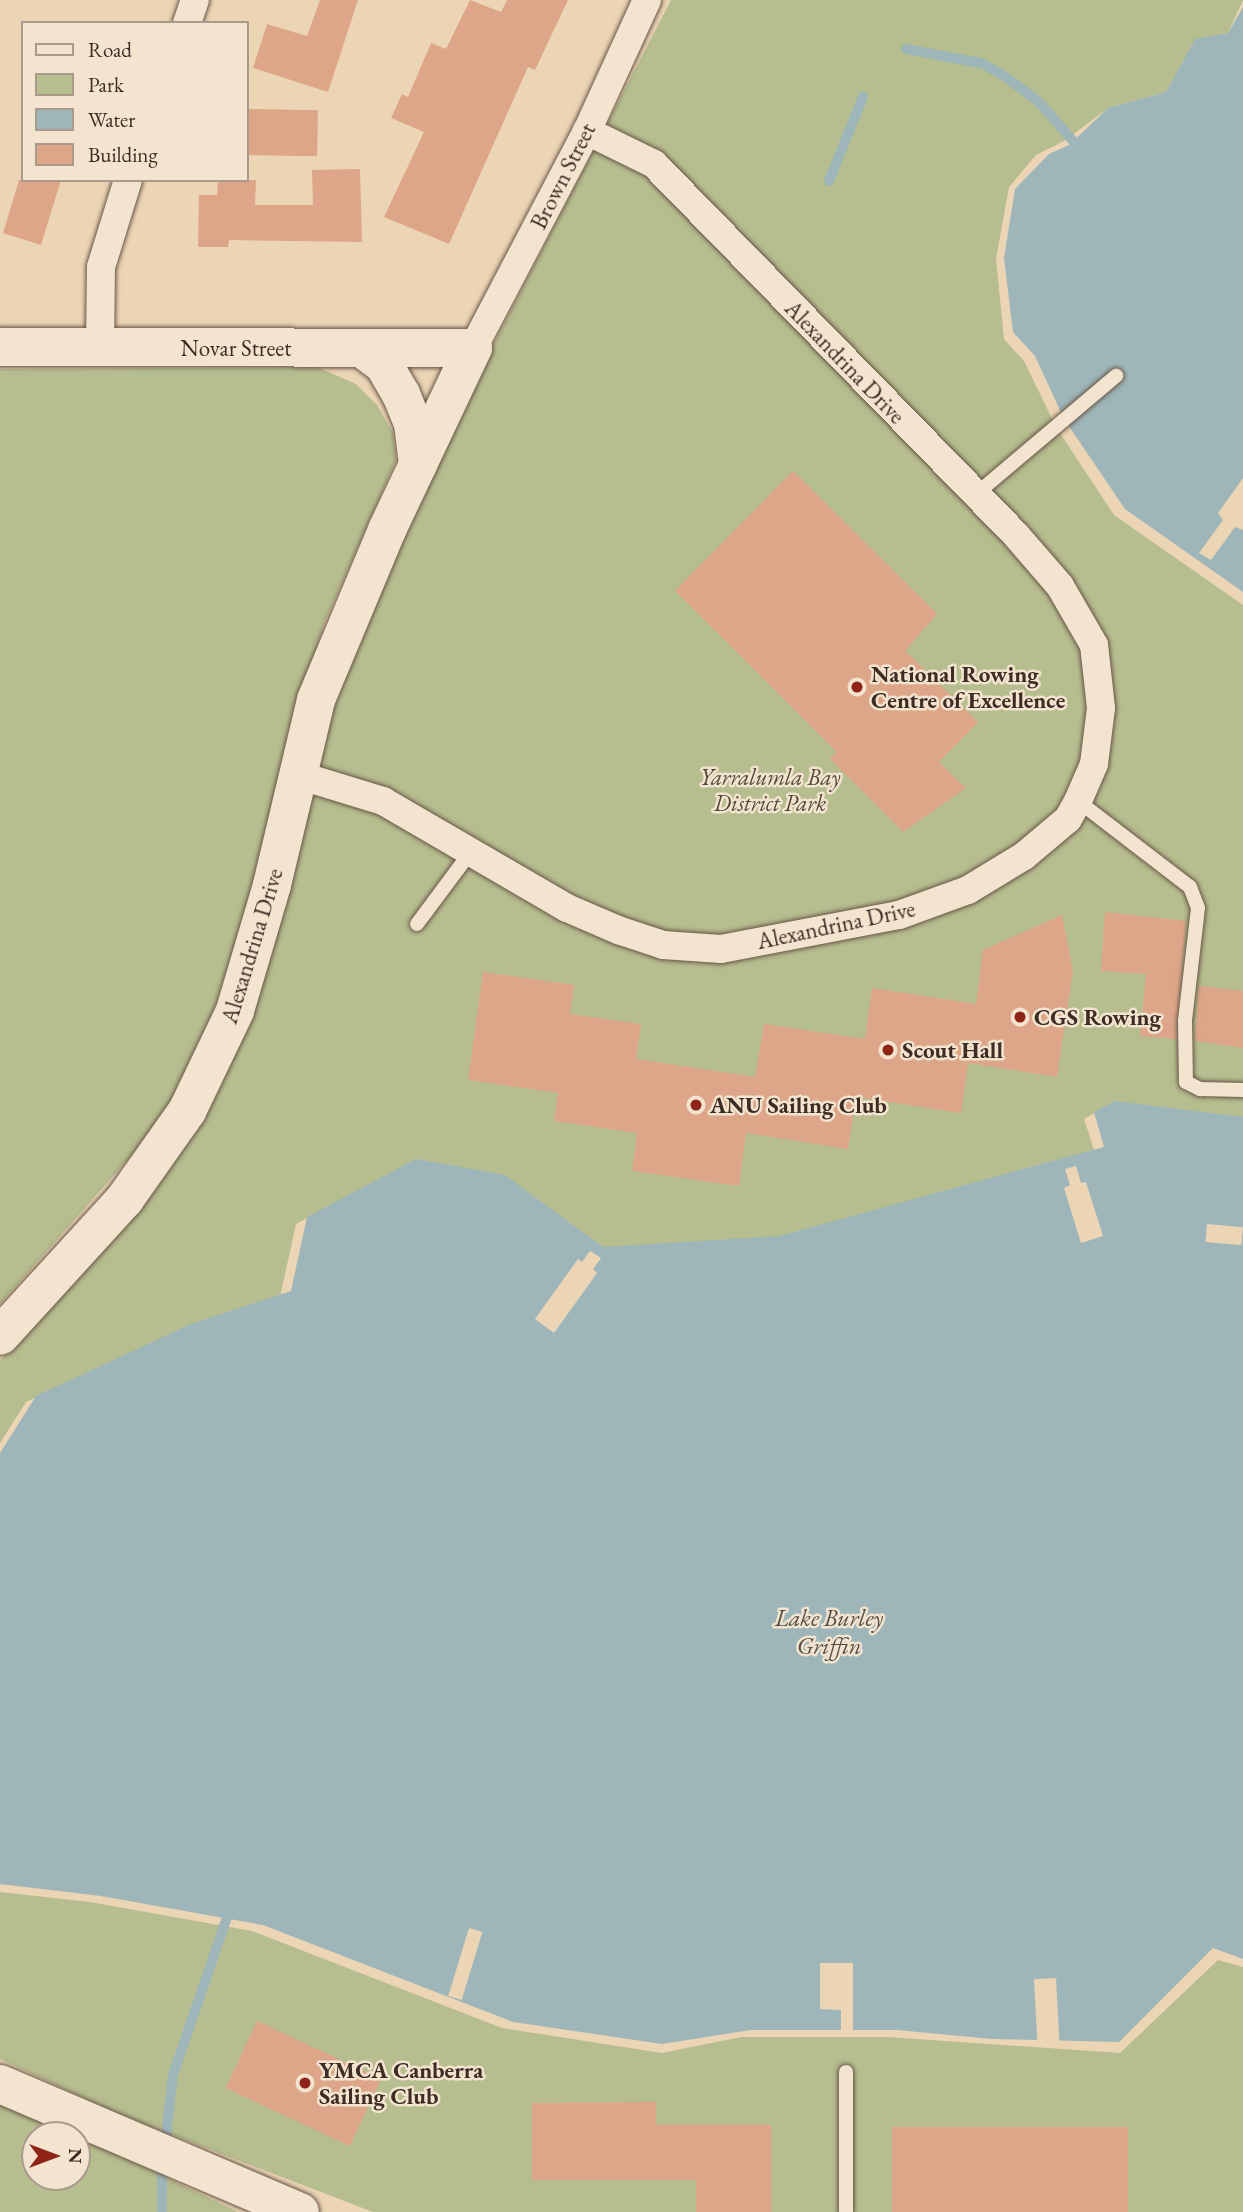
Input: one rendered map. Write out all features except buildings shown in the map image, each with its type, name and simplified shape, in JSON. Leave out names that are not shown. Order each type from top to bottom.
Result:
[{"type":"main road","name":"Novar Street","points":[[0,347],[473,348]]},
{"type":"main road","points":[[361,348],[383,365],[401,394],[413,423],[418,465]]},
{"type":"main road","name":"Alexandrina Drive","points":[[0,1336],[125,1199],[187,1111],[235,1011],[316,701],[418,465],[473,348]]},
{"type":"main road","points":[[0,2084],[162,2156],[300,2212]]},
{"type":"street","points":[[188,21],[195,0]]},
{"type":"street","name":"Brown Street","points":[[473,348],[587,131],[647,0]]},
{"type":"street","name":"Alexandrina Drive","points":[[298,775],[383,801],[567,908],[618,930],[663,945],[722,949],[899,915],[968,890],[1024,856],[1068,819],[1078,801],[1094,764],[1101,708],[1094,645],[1060,586],[654,164],[587,131]]},
{"type":"street","points":[[100,347],[101,267],[127,182]]},
{"type":"lane","points":[[975,495],[1116,376]]},
{"type":"lane","points":[[1078,801],[1190,887],[1198,908],[1185,1021],[1186,1082],[1200,1089],[1243,1090]]},
{"type":"lane","points":[[417,924],[470,853]]},
{"type":"lane","points":[[846,2071],[846,2212]]},
{"type":"green space","name":"Yarralumla Bay District Park","points":[[671,0],[1243,0],[1228,33],[1195,40],[1166,92],[1108,108],[1066,140],[1036,155],[1009,187],[996,259],[1004,339],[1024,361],[1056,427],[1114,515],[1243,605],[1243,1126],[1105,1107],[1084,1119],[1095,1153],[772,1246],[602,1257],[406,1166],[296,1224],[280,1297],[181,1331],[26,1402],[0,1443],[0,1360],[139,1209],[357,642],[487,357]]},
{"type":"green space","points":[[317,367],[356,384],[377,405],[393,433],[396,460],[324,624],[285,747],[262,865],[209,1024],[159,1124],[0,1304],[0,369]]},
{"type":"green space","points":[[0,1892],[90,1902],[252,1931],[502,2028],[662,2053],[741,2037],[887,2037],[1120,2053],[1218,1960],[1243,1967],[1243,2212],[373,2212],[123,2116],[0,2059]]},
{"type":"green space","points":[[0,2098],[47,2121],[21,2121],[21,2191],[91,2191],[91,2142],[238,2212],[0,2212]]},
{"type":"water","points":[[1243,7],[1243,592],[1125,509],[1064,419],[1035,356],[1013,332],[1004,258],[1015,189],[1049,154],[1069,145],[1108,108],[1166,92],[1195,39],[1228,33]]},
{"type":"water","name":"Lake Burley Griffin","points":[[1115,1101],[1243,1117],[1243,1959],[1213,1948],[1119,2042],[992,2039],[897,2030],[751,2030],[662,2044],[513,2022],[263,1925],[101,1896],[0,1884],[0,1453],[36,1396],[191,1324],[291,1291],[307,1217],[416,1159],[505,1175],[603,1247],[779,1236],[1104,1147],[1094,1112]]},
{"type":"pier","points":[[1243,478],[1243,530],[1235,527],[1211,560],[1199,553],[1223,520],[1218,513]]},
{"type":"pier","points":[[1076,1166],[1081,1183],[1086,1182],[1103,1236],[1081,1243],[1064,1188],[1070,1185],[1065,1169]]},
{"type":"pier","points":[[1207,1224],[1243,1227],[1241,1245],[1205,1242]]},
{"type":"pier","points":[[590,1251],[601,1258],[593,1269],[597,1273],[554,1333],[535,1319],[578,1259],[582,1262]]},
{"type":"pier","points":[[469,1928],[482,1932],[462,2000],[448,1996]]},
{"type":"pier","points":[[820,1963],[853,1963],[853,2034],[841,2034],[841,2010],[820,2009]]},
{"type":"pier","points":[[1056,1978],[1059,2044],[1037,2045],[1034,1979]]},
{"type":"waterway","points":[[906,49],[981,63],[1003,75],[1039,102],[1080,149]]},
{"type":"waterway","points":[[829,181],[863,97]]},
{"type":"waterway","points":[[165,2145],[173,2075],[227,1917]]},
{"type":"waterway","points":[[162,2164],[162,2212]]},
{"type":"place","name":"National Rowing Centre of Excellence","points":[[857,687]]},
{"type":"place","name":"CGS Rowing","points":[[1020,1017]]},
{"type":"place","name":"Scout Hall","points":[[888,1050]]},
{"type":"place","name":"ANU Sailing Club","points":[[696,1105]]},
{"type":"place","name":"YMCA Canberra Sailing Club","points":[[305,2083]]}]
